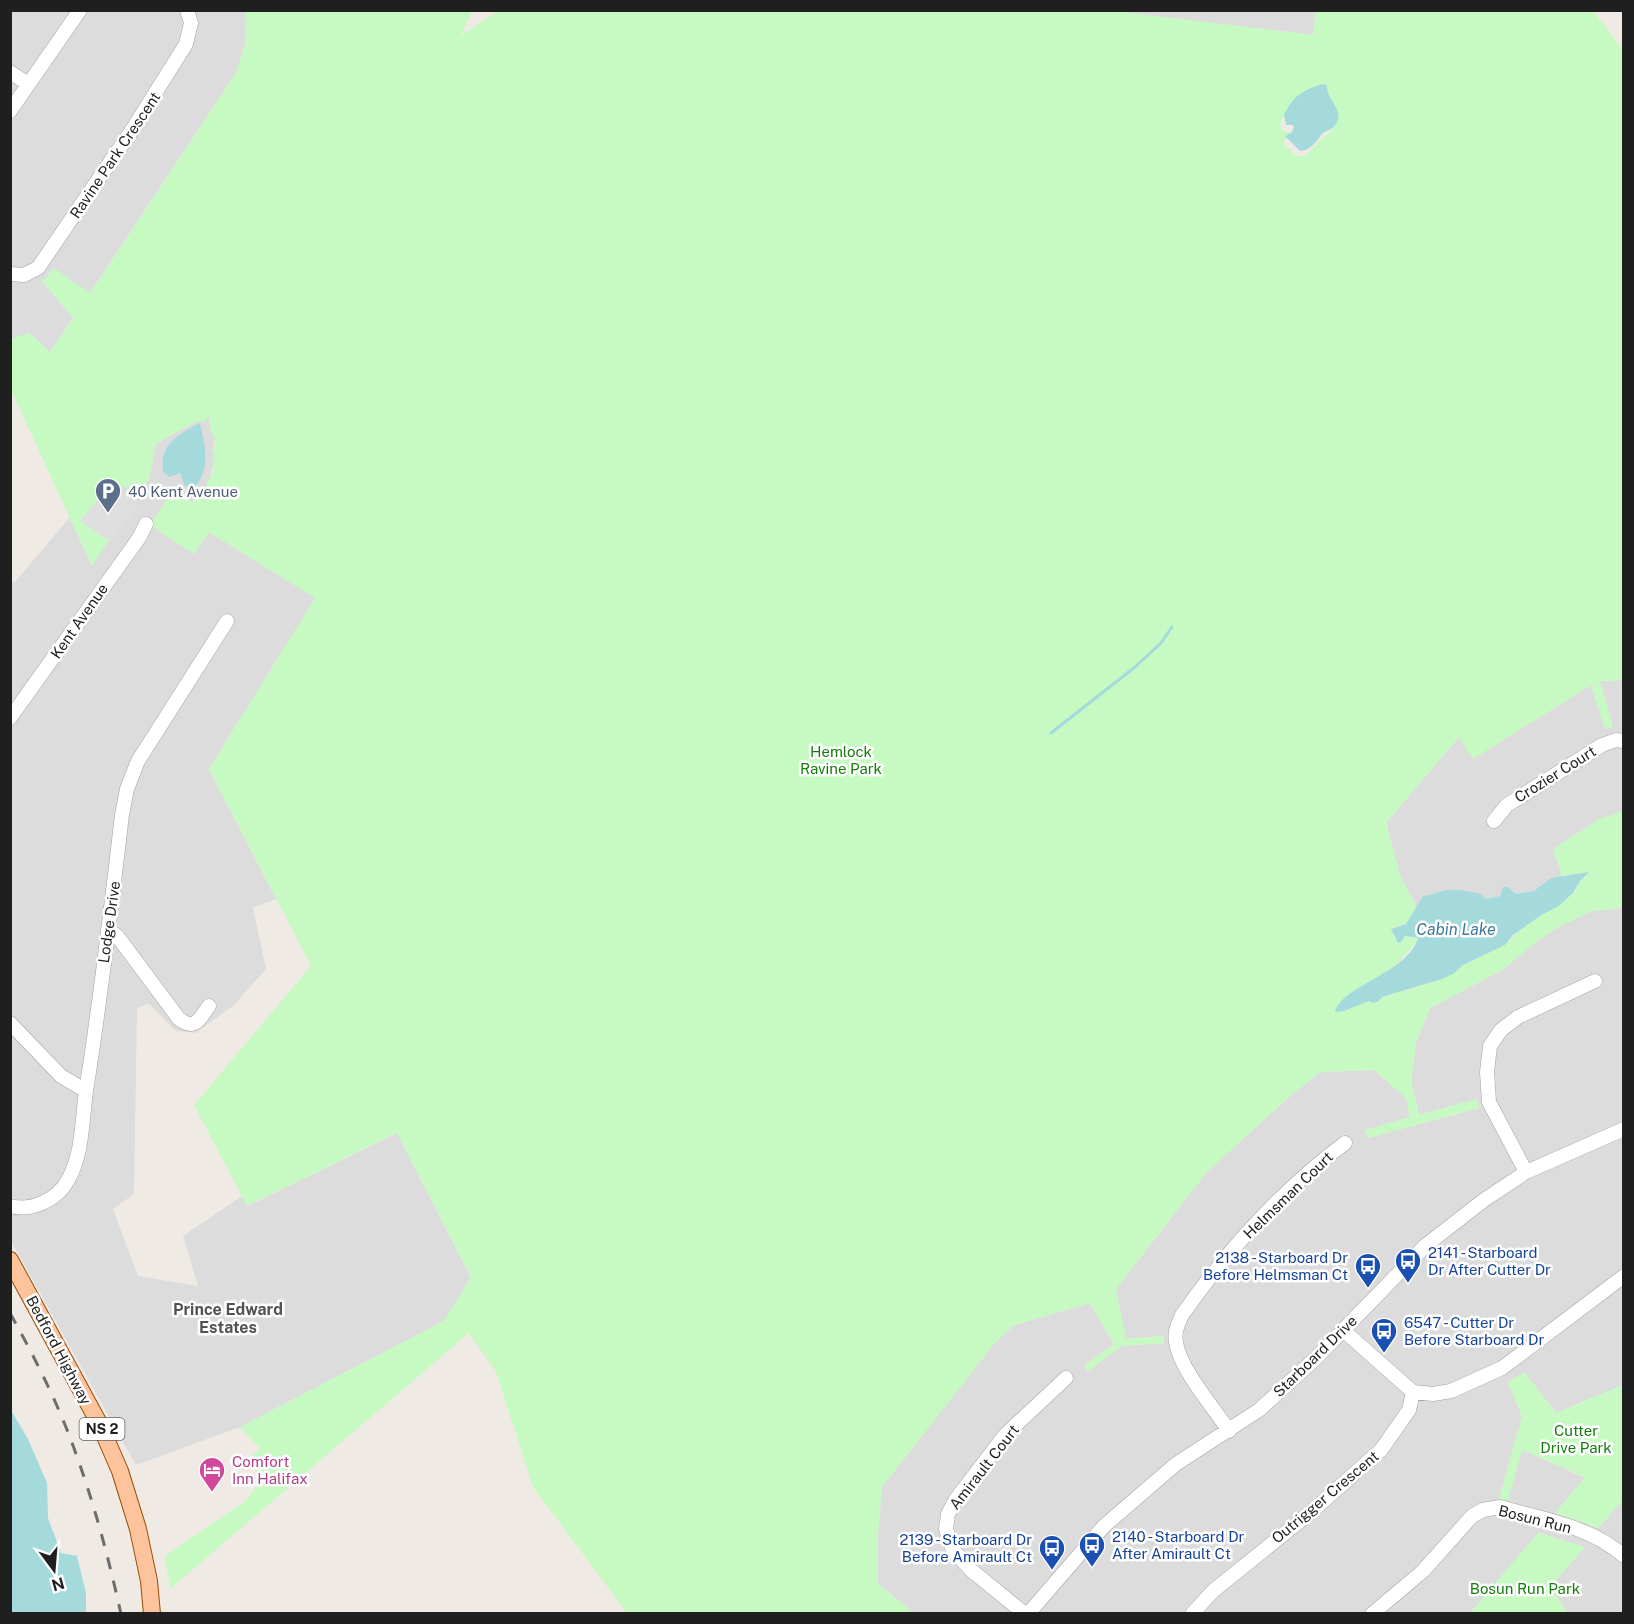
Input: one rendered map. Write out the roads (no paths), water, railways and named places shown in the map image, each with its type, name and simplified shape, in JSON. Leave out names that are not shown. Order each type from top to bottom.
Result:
[{"type":"main road","name":"Bedford Highway","points":[[10,1260],[100,1425],[120,1471],[138,1530],[149,1581],[152,1614]]},
{"type":"street","points":[[10,111],[80,10]]},
{"type":"street","name":"Ravine Park Crescent","points":[[10,274],[24,275],[39,268],[132,130],[186,44],[191,23],[187,10]]},
{"type":"street","points":[[10,72],[28,84]]},
{"type":"street","name":"Kent Avenue","points":[[10,718],[147,524]]},
{"type":"street","name":"Lodge Drive","points":[[10,1206],[30,1208],[43,1203],[57,1194],[67,1183],[75,1160],[94,1047],[127,789],[138,761],[227,621]]},
{"type":"street","name":"Crozier Court","points":[[1494,821],[1507,805],[1602,745],[1616,740],[1623,741]]},
{"type":"street","points":[[108,929],[118,937],[179,1018],[187,1024],[192,1024],[198,1021],[209,1006]]},
{"type":"street","points":[[1526,1172],[1489,1102],[1487,1072],[1490,1046],[1501,1030],[1518,1017],[1595,981]]},
{"type":"street","points":[[10,1023],[60,1076],[86,1091]]},
{"type":"street","name":"Starboard Drive","points":[[1027,1614],[1104,1526],[1176,1464],[1259,1410],[1316,1358],[1425,1246],[1484,1200],[1526,1172],[1623,1129]]},
{"type":"street","name":"Helmsman Court","points":[[1229,1431],[1188,1371],[1178,1351],[1175,1340],[1176,1329],[1182,1315],[1240,1241],[1323,1160],[1345,1143]]},
{"type":"street","points":[[1343,1330],[1413,1392],[1433,1394],[1451,1391],[1502,1368],[1623,1276]]},
{"type":"street","name":"Amirault Court","points":[[1027,1614],[971,1570],[953,1550],[946,1528],[948,1514],[956,1499],[1005,1435],[1066,1378]]},
{"type":"street","name":"Outrigger Crescent","points":[[1192,1614],[1213,1591],[1311,1512],[1381,1450],[1409,1410],[1413,1392]]},
{"type":"street","name":"Bosun Run","points":[[1372,1614],[1423,1571],[1472,1516],[1492,1508],[1500,1508],[1584,1531],[1600,1539],[1623,1556]]},
{"type":"water","points":[[1321,84],[1327,85],[1329,95],[1337,109],[1338,119],[1336,124],[1323,133],[1312,146],[1300,151],[1285,136],[1292,132],[1294,127],[1286,125],[1284,115],[1291,102],[1299,95]]},
{"type":"water","points":[[200,423],[205,448],[205,464],[195,487],[185,486],[180,473],[169,477],[163,472],[164,454],[178,436]]},
{"type":"water","name":"Cabin Lake","points":[[1589,872],[1573,893],[1559,906],[1513,935],[1505,945],[1463,965],[1453,974],[1382,997],[1378,1002],[1369,1001],[1344,1011],[1335,1012],[1349,994],[1402,961],[1412,950],[1418,938],[1405,936],[1398,943],[1391,929],[1406,924],[1423,896],[1456,890],[1481,894],[1485,899],[1500,896],[1503,887],[1508,887],[1516,894],[1534,891],[1551,878]]},
{"type":"water","points":[[11,1410],[28,1439],[47,1483],[48,1518],[61,1553],[77,1556],[86,1593],[86,1613],[11,1613]]},
{"type":"waterway","points":[[1051,733],[1135,667],[1161,643],[1172,627]]},
{"type":"railway","points":[[10,1313],[46,1382],[69,1436],[95,1513],[121,1614]]},
{"type":"place","name":"40 Kent Avenue","points":[[108,514]]},
{"type":"place","name":"2141 - Starboard Dr After Cutter Dr","points":[[1408,1284]]},
{"type":"place","name":"2138 - Starboard Dr Before Helmsman Ct","points":[[1368,1289]]},
{"type":"place","name":"6547 - Cutter Dr Before Starboard Dr","points":[[1384,1354]]},
{"type":"place","name":"Comfort Inn Halifax","points":[[212,1493]]},
{"type":"place","name":"2140 - Starboard Dr After Amirault Ct","points":[[1092,1568]]},
{"type":"place","name":"2139 - Starboard Dr Before Amirault Ct","points":[[1052,1571]]},
{"type":"district","name":"Prince Edward Estates","points":[[228,1318]]},
{"type":"park label","name":"Hemlock Ravine Park","points":[[841,760]]},
{"type":"park label","name":"Cutter Drive Park","points":[[1576,1438]]},
{"type":"park label","name":"Bosun Run Park","points":[[1525,1588]]}]
